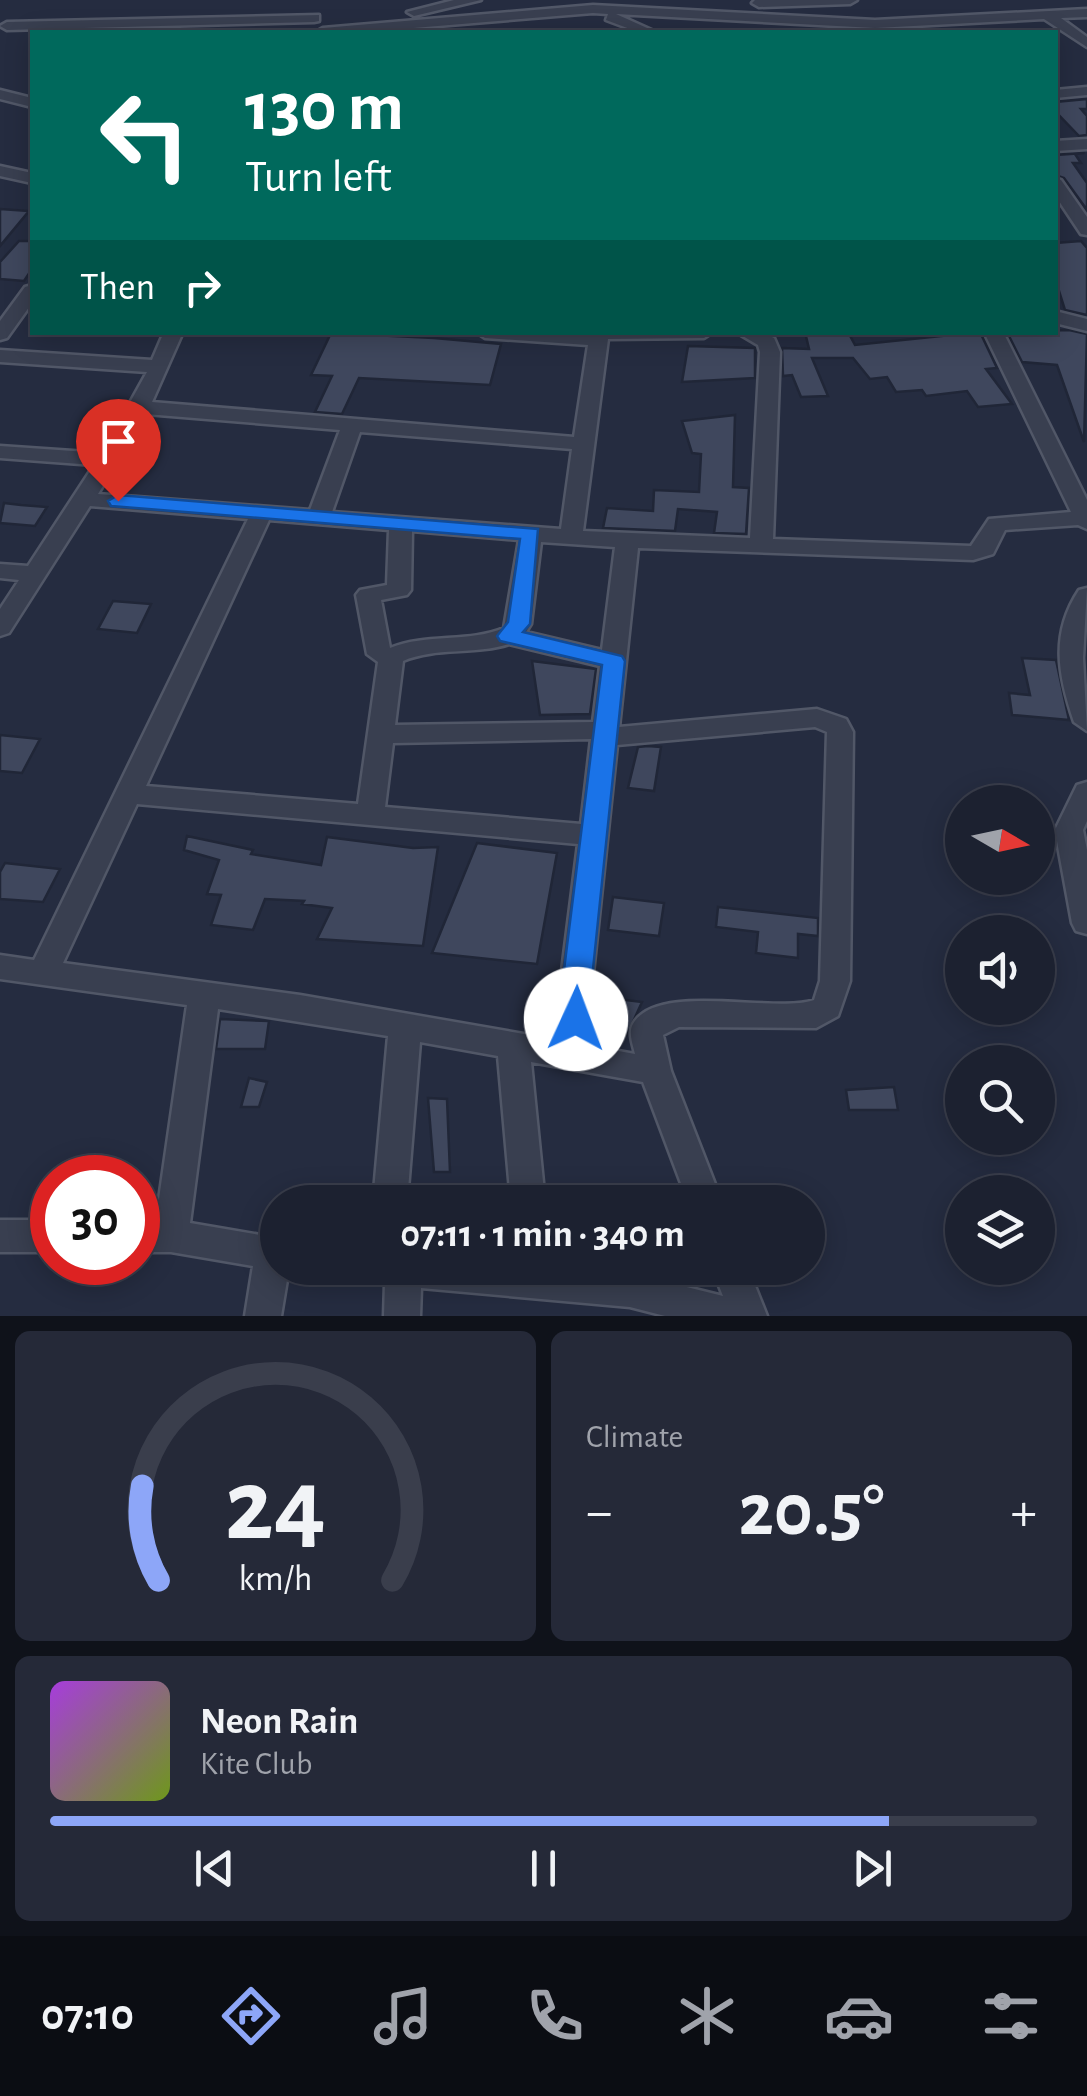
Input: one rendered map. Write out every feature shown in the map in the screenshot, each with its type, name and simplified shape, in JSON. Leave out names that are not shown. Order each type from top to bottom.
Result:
[{"type":"street","points":[[6,25],[105,24],[232,9],[312,25],[315,0]]},
{"type":"street","points":[[402,30],[415,6],[474,0]]},
{"type":"street","points":[[527,0],[538,22]]},
{"type":"street","points":[[758,19],[759,2],[850,0]]},
{"type":"street","points":[[402,30],[538,22],[585,6],[934,27],[1087,13]]},
{"type":"street","points":[[585,6],[644,30]]},
{"type":"street","points":[[1046,15],[1087,43]]},
{"type":"street","points":[[743,30],[758,19]]},
{"type":"street","points":[[1058,45],[1087,43]]},
{"type":"street","points":[[1058,94],[1087,91]]},
{"type":"street","points":[[1,96],[30,102]]},
{"type":"street","points":[[1058,146],[1087,144]]},
{"type":"street","points":[[0,171],[30,178]]},
{"type":"street","points":[[1058,186],[1087,230]]},
{"type":"street","points":[[0,334],[30,294]]},
{"type":"street","points":[[1059,318],[1087,325]]},
{"type":"street","points":[[0,628],[107,460],[161,367],[173,335]]},
{"type":"street","points":[[571,537],[598,335]]},
{"type":"street","points":[[751,335],[767,342],[770,352],[761,546]]},
{"type":"street","points":[[82,499],[571,537],[974,553],[985,549],[997,524],[1086,520],[994,335]]},
{"type":"street","points":[[0,356],[161,367]]},
{"type":"street","points":[[138,407],[584,444]]},
{"type":"street","points":[[319,516],[352,426]]},
{"type":"street","points":[[0,452],[107,460]]},
{"type":"street","points":[[44,971],[262,512]]},
{"type":"street","points":[[401,523],[399,590],[368,595],[379,654],[391,657],[402,650],[474,647],[508,636],[614,661]]},
{"type":"street","points":[[508,636],[518,624],[531,534]]},
{"type":"street","points":[[582,1058],[574,1002],[627,540]]},
{"type":"street","points":[[0,571],[33,574]]},
{"type":"street","points":[[1087,596],[1069,637],[1077,694],[1087,722]]},
{"type":"street","points":[[370,815],[391,657]]},
{"type":"street","points":[[381,734],[606,733],[816,718],[836,725],[840,732],[835,981],[827,1007],[816,1014],[676,1014],[662,1018],[646,1030],[655,1071],[699,1185]]},
{"type":"street","points":[[1087,792],[1069,830],[1087,923]]},
{"type":"street","points":[[130,794],[594,835]]},
{"type":"street","points":[[0,967],[405,1026],[655,1071]]},
{"type":"street","points":[[160,1207],[204,996]]},
{"type":"street","points":[[391,1185],[405,1026]]},
{"type":"street","points":[[512,1046],[526,1185]]},
{"type":"street","points":[[0,1236],[30,1236]]},
{"type":"street","points":[[160,1237],[260,1251]]},
{"type":"street","points":[[263,1316],[269,1285]]},
{"type":"street","points":[[399,1285],[402,1316]]},
{"type":"street","points":[[601,1285],[734,1316]]},
{"type":"street","points":[[736,1285],[748,1316]]},
{"type":"building","points":[[1087,99],[1087,109],[1081,109],[1087,116],[1087,135],[1079,136],[1058,114],[1058,102]]},
{"type":"building","points":[[1085,153],[1075,154],[1081,163],[1073,163],[1087,183],[1087,210],[1064,178],[1058,176],[1058,155]]},
{"type":"building","points":[[0,209],[29,211],[0,246]]},
{"type":"building","points":[[19,241],[30,241],[30,272],[24,281],[0,279],[0,262]]},
{"type":"building","points":[[1081,241],[1087,248],[1087,315],[1065,310],[1058,288],[1058,243]]},
{"type":"building","points":[[1058,330],[1087,334],[1084,442],[1057,365],[1022,362],[1008,335],[1058,335]]},
{"type":"building","points":[[330,335],[501,344],[490,385],[359,378],[342,414],[315,412],[332,376],[311,375]]},
{"type":"building","points":[[806,335],[850,335],[855,345],[981,335],[997,368],[986,369],[1012,404],[978,407],[967,391],[926,396],[922,390],[896,392],[887,377],[870,379],[853,358],[812,358],[828,396],[801,397],[792,375],[783,376],[782,348],[809,349]]},
{"type":"building","points":[[688,346],[755,348],[755,378],[682,382]]},
{"type":"building","points":[[735,415],[733,487],[749,488],[746,534],[714,533],[717,512],[678,509],[675,531],[603,528],[607,508],[653,511],[654,490],[699,492],[701,454],[692,453],[682,421]]},
{"type":"building","points":[[4,503],[47,507],[35,526],[0,523]]},
{"type":"building","points":[[113,601],[151,604],[137,633],[98,629]]},
{"type":"building","points":[[1022,658],[1056,660],[1069,720],[1012,715],[1009,693],[1030,695]]},
{"type":"building","points":[[532,661],[596,669],[590,714],[540,715]]},
{"type":"building","points":[[0,735],[40,739],[22,773],[0,771]]},
{"type":"building","points":[[638,747],[661,747],[654,791],[628,788]]},
{"type":"building","points":[[187,836],[253,850],[251,854],[321,865],[327,837],[413,848],[438,847],[423,946],[317,939],[332,908],[302,904],[304,901],[265,899],[253,930],[211,925],[221,895],[207,894],[219,860],[184,850]]},
{"type":"building","points":[[477,843],[557,853],[537,964],[432,953]]},
{"type":"building","points":[[5,863],[60,869],[43,902],[0,899],[0,872]]},
{"type":"building","points":[[613,897],[664,903],[659,936],[608,930]]},
{"type":"building","points":[[718,907],[818,918],[818,936],[798,934],[798,958],[756,953],[758,932],[716,927]]},
{"type":"building","points":[[610,998],[642,1002],[627,1035],[606,1033]]},
{"type":"building","points":[[220,1019],[269,1021],[265,1049],[216,1049]]},
{"type":"building","points":[[249,1078],[267,1082],[259,1107],[241,1107]]},
{"type":"building","points":[[894,1087],[898,1110],[849,1110],[846,1090]]},
{"type":"building","points":[[428,1098],[447,1099],[450,1172],[434,1172]]},
{"type":"route","points":[[118,501],[531,534],[518,624],[508,636],[614,661],[574,1002],[576,1019]]}]
